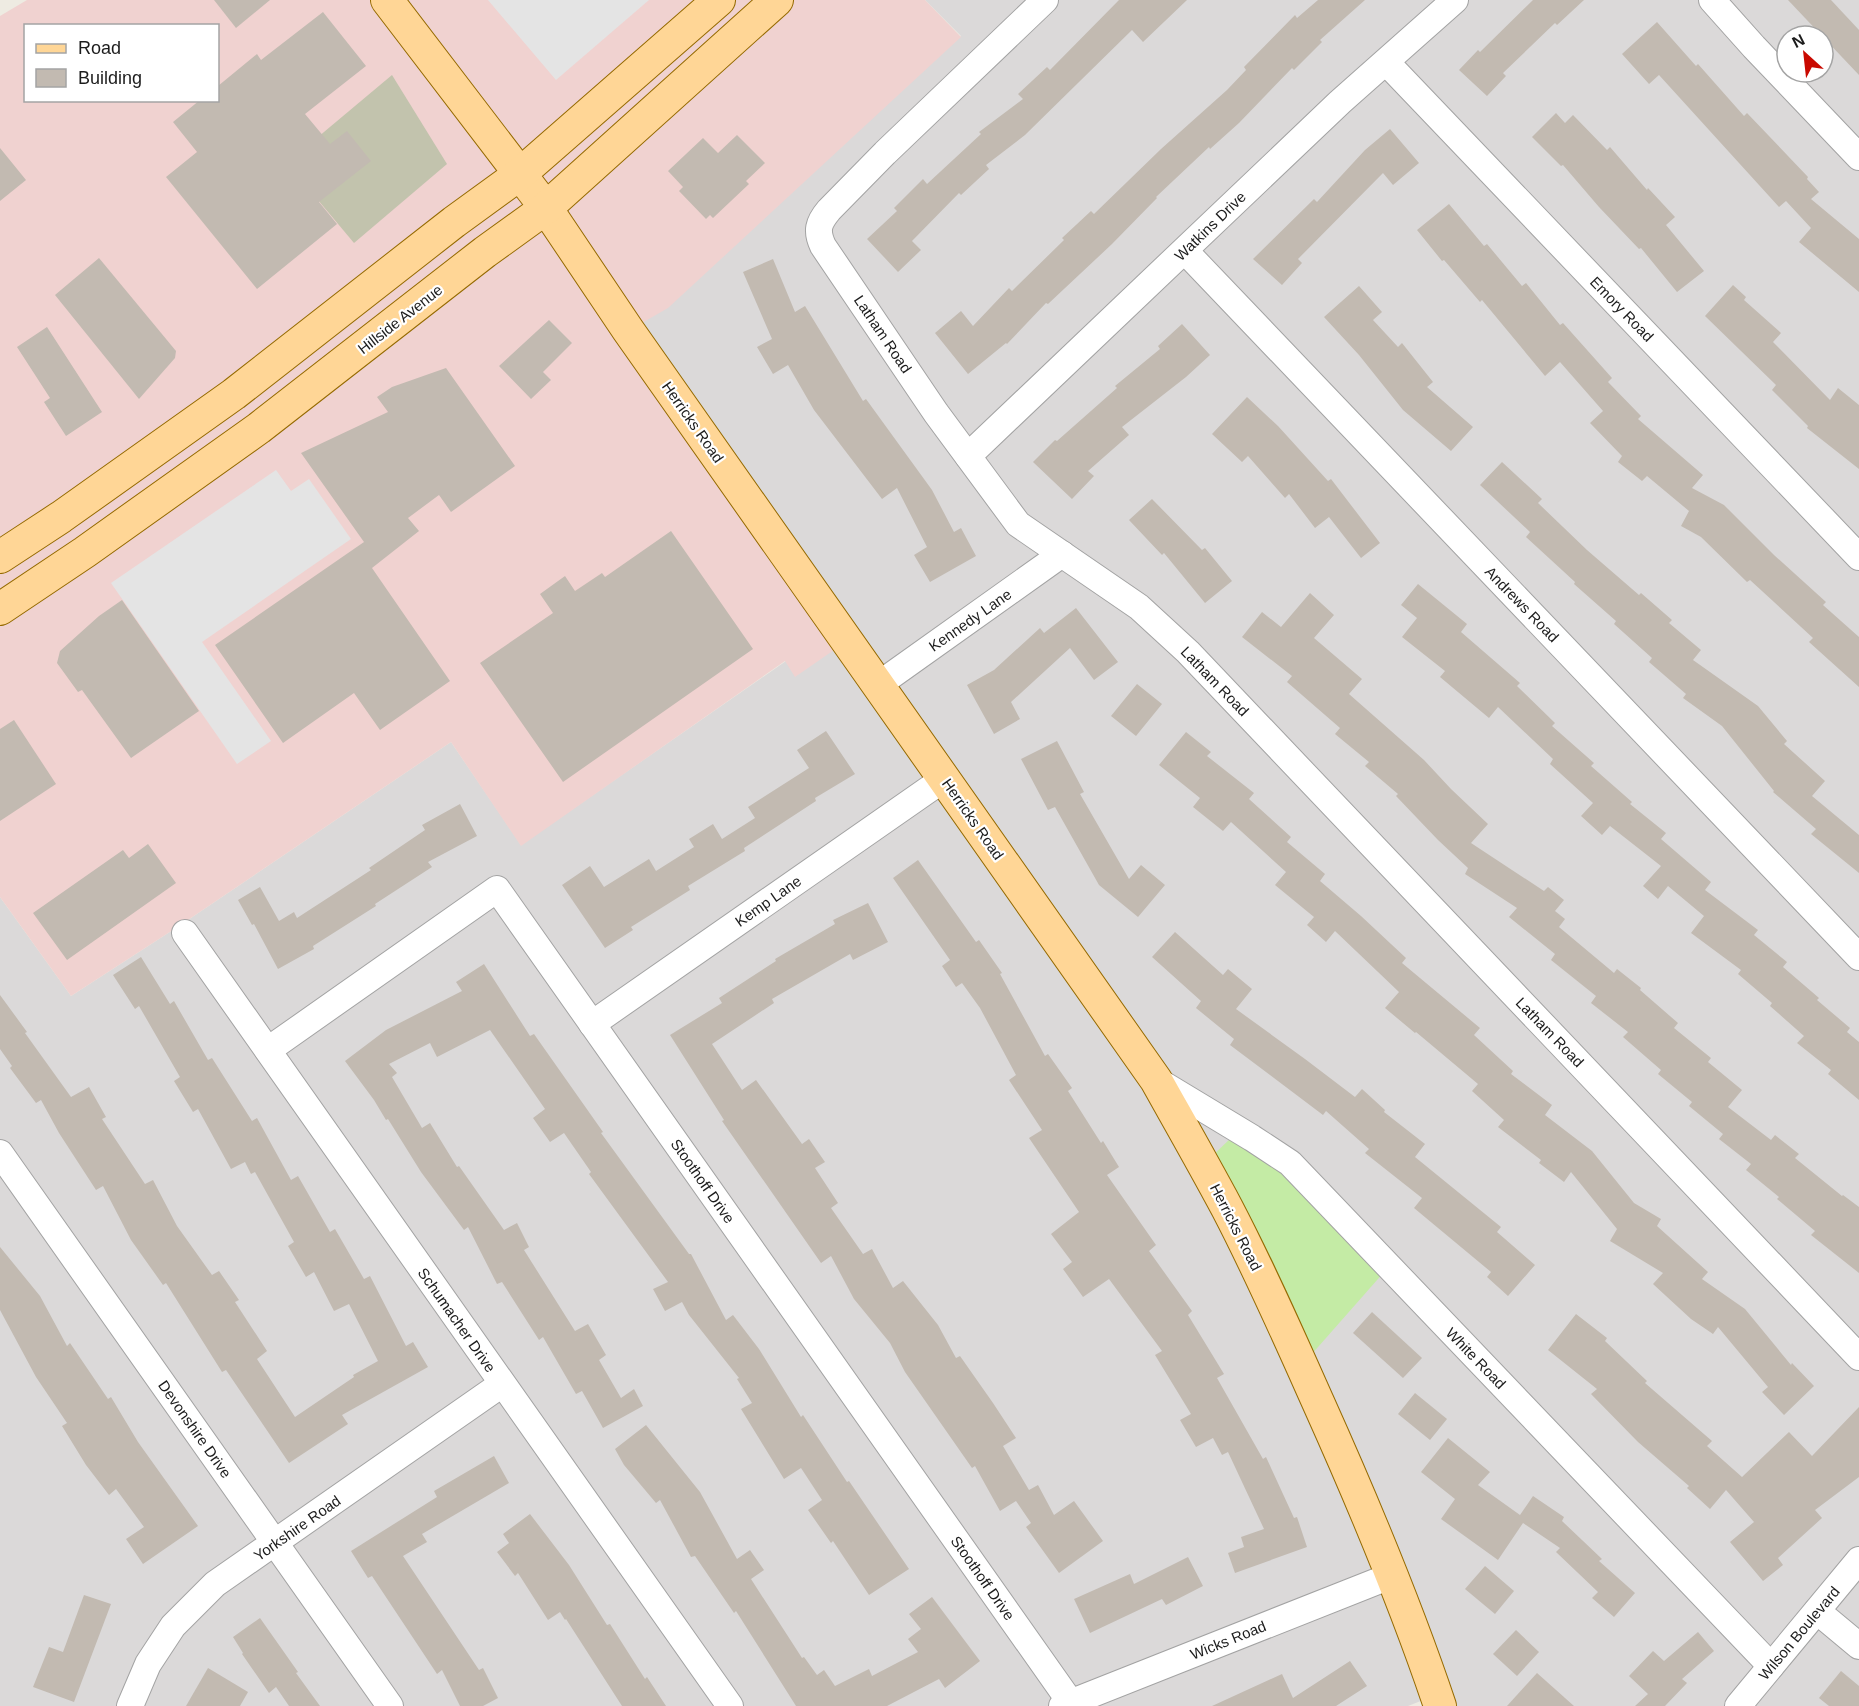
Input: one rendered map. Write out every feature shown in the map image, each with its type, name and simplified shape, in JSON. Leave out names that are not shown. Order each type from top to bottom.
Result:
[{"type":"main road","name":"Herricks Road","points":[[387,0],[546,208],[622,321],[1156,1080],[1227,1208],[1261,1275],[1355,1484],[1393,1575],[1440,1706]]},
{"type":"main road","points":[[0,558],[234,394],[445,229],[520,174],[719,0]]},
{"type":"main road","name":"Hillside Avenue","points":[[0,609],[260,428],[485,252],[546,208],[777,0]]},
{"type":"street","name":"Latham Road","points":[[1045,0],[885,153],[829,210],[818,228],[818,236],[823,246],[936,413],[1018,524],[1139,607],[1188,652],[1859,1357]]},
{"type":"street","name":"Watkins Drive","points":[[968,456],[1340,102],[1455,0]]},
{"type":"street","points":[[1712,0],[1859,157]]},
{"type":"street","name":"Emory Road","points":[[1386,62],[1859,557]]},
{"type":"street","name":"Andrews Road","points":[[1185,250],[1859,957]]},
{"type":"street","name":"Kennedy Lane","points":[[878,685],[1062,554]]},
{"type":"street","name":"Kemp Lane","points":[[592,1024],[945,778]]},
{"type":"street","name":"Stoothoff Drive","points":[[268,1050],[497,889],[1067,1704]]},
{"type":"street","name":"Schumacher Drive","points":[[185,933],[730,1706]]},
{"type":"street","name":"White Road","points":[[1156,1080],[1290,1163],[1771,1666]]},
{"type":"street","name":"Devonshire Drive","points":[[0,1153],[390,1706]]},
{"type":"street","name":"Yorkshire Road","points":[[130,1706],[148,1664],[172,1626],[215,1584],[502,1384]]},
{"type":"street","name":"Wilson Boulevard","points":[[1738,1706],[1859,1560]]},
{"type":"street","name":"Wicks Road","points":[[1067,1704],[1393,1575]]},
{"type":"street","points":[[1817,1611],[1859,1646]]},
{"type":"shaded area","points":[[27,0],[925,0],[961,37],[668,308],[628,331],[847,641],[795,677],[785,661],[521,846],[451,742],[179,926],[71,996],[0,897],[0,16]]},
{"type":"shaded area","points":[[488,0],[649,0],[556,80]]},
{"type":"shaded area","points":[[925,0],[1859,0],[1859,1706],[1441,1706],[1436,1695],[1408,1706],[0,1706],[0,897],[71,996],[179,926],[451,742],[521,845],[786,661],[795,676],[628,330],[961,36]]},
{"type":"shaded area","points":[[392,75],[447,164],[354,243],[287,163]]},
{"type":"shaded area","points":[[276,470],[291,491],[309,479],[351,539],[202,642],[271,741],[237,764],[111,583]]},
{"type":"green space","points":[[1232,1137],[1284,1170],[1385,1271],[1311,1355],[1208,1160]]},
{"type":"building","points":[[214,0],[270,0],[236,28]]},
{"type":"building","points":[[1119,0],[1187,0],[1143,42],[1132,30],[1025,135],[986,165],[989,169],[961,195],[959,193],[912,241],[921,250],[898,272],[867,239],[897,211],[894,208],[923,179],[927,184],[981,134],[979,132],[1023,99],[1018,94],[1047,67],[1050,70]]},
{"type":"building","points":[[1318,0],[1365,0],[1320,40],[1322,42],[1294,70],[1292,68],[1239,123],[1210,149],[1209,147],[1156,197],[1112,244],[1048,304],[1046,303],[1007,344],[968,374],[935,333],[961,311],[973,326],[1009,288],[1012,291],[1091,211],[1094,214],[1161,149],[1227,90],[1246,70],[1244,67],[1295,15],[1297,18]]},
{"type":"building","points":[[1533,0],[1584,0],[1557,25],[1555,23],[1503,73],[1506,76],[1487,96],[1459,70]]},
{"type":"building","points":[[1788,0],[1831,0],[1859,30],[1859,75],[1835,50],[1835,24],[1811,24]]},
{"type":"building","points":[[323,12],[366,66],[305,114],[330,144],[347,131],[371,161],[319,202],[337,224],[257,289],[166,177],[197,152],[173,122],[198,102],[219,102],[219,85],[257,54],[261,60]]},
{"type":"building","points":[[1657,22],[1744,116],[1747,113],[1808,177],[1807,179],[1819,192],[1811,199],[1859,239],[1859,292],[1799,242],[1811,228],[1786,201],[1779,207],[1659,75],[1649,84],[1622,54]]},
{"type":"building","points":[[1556,113],[1565,123],[1573,115],[1607,150],[1610,147],[1647,190],[1648,188],[1675,217],[1666,225],[1704,271],[1677,292],[1641,248],[1639,249],[1599,207],[1563,165],[1561,166],[1532,137]]},
{"type":"building","points":[[1390,129],[1419,163],[1393,185],[1383,173],[1298,259],[1302,263],[1282,285],[1253,259],[1314,199],[1317,202],[1365,150]]},
{"type":"building","points":[[737,135],[765,163],[746,181],[749,184],[713,218],[710,215],[706,219],[679,191],[683,187],[668,171],[703,138],[718,153]]},
{"type":"building","points":[[0,148],[26,180],[0,201]]},
{"type":"building","points":[[1449,204],[1484,246],[1487,244],[1522,286],[1526,283],[1560,325],[1563,323],[1612,378],[1608,382],[1641,416],[1638,419],[1703,475],[1692,488],[1724,505],[1826,602],[1823,605],[1859,637],[1859,687],[1809,642],[1813,638],[1750,580],[1747,582],[1701,537],[1681,526],[1689,511],[1647,476],[1642,481],[1618,462],[1622,456],[1590,423],[1603,411],[1560,362],[1545,376],[1482,300],[1480,302],[1444,260],[1442,261],[1417,230]]},
{"type":"building","points":[[99,258],[176,351],[175,358],[139,399],[55,295]]},
{"type":"building","points":[[773,259],[795,312],[805,306],[863,401],[866,399],[932,490],[954,532],[961,528],[976,556],[930,582],[914,555],[927,547],[897,488],[882,499],[814,410],[788,365],[773,374],[757,347],[772,339],[743,272]]},
{"type":"building","points":[[1733,285],[1746,297],[1744,300],[1781,333],[1773,342],[1830,400],[1838,388],[1859,405],[1859,469],[1807,428],[1808,426],[1772,390],[1776,385],[1705,316]]},
{"type":"building","points":[[1359,286],[1382,312],[1373,320],[1398,347],[1402,343],[1433,382],[1427,387],[1473,427],[1451,451],[1403,410],[1359,355],[1324,317]]},
{"type":"building","points":[[549,320],[572,343],[543,372],[551,380],[531,399],[499,366]]},
{"type":"building","points":[[1182,324],[1210,355],[1186,377],[1122,427],[1129,435],[1088,471],[1094,476],[1072,499],[1033,462],[1055,440],[1057,441],[1117,388],[1115,386],[1160,349],[1158,346]]},
{"type":"building","points":[[47,327],[102,412],[66,436],[44,402],[50,398],[17,347]]},
{"type":"building","points":[[446,368],[515,466],[451,512],[439,495],[408,518],[419,531],[372,568],[450,681],[380,730],[354,693],[283,743],[215,645],[364,542],[301,453],[388,412],[377,397],[392,387]]},
{"type":"building","points":[[1247,397],[1278,426],[1328,481],[1331,479],[1380,543],[1361,558],[1329,517],[1315,528],[1289,494],[1285,498],[1248,456],[1242,462],[1212,434]]},
{"type":"building","points":[[1502,462],[1542,499],[1538,503],[1587,550],[1672,620],[1669,623],[1701,650],[1693,660],[1758,706],[1787,741],[1784,744],[1825,781],[1812,796],[1859,835],[1859,873],[1811,834],[1816,829],[1773,792],[1722,726],[1683,698],[1686,694],[1649,662],[1652,658],[1526,537],[1530,532],[1480,485]]},
{"type":"building","points":[[1152,499],[1202,550],[1205,548],[1232,581],[1205,603],[1164,553],[1162,555],[1129,520]]},
{"type":"building","points":[[671,531],[753,649],[563,782],[480,663],[553,613],[540,594],[565,576],[575,591],[602,573],[605,577]]},
{"type":"building","points":[[1418,584],[1467,624],[1461,632],[1520,683],[1517,686],[1555,723],[1552,726],[1594,763],[1591,766],[1632,802],[1630,804],[1666,833],[1661,839],[1711,882],[1705,890],[1758,930],[1754,935],[1787,962],[1783,967],[1850,1028],[1847,1032],[1859,1042],[1859,1100],[1828,1074],[1831,1070],[1797,1043],[1804,1036],[1770,1006],[1772,1003],[1738,974],[1741,970],[1691,933],[1704,916],[1668,886],[1658,899],[1643,886],[1661,866],[1610,826],[1602,835],[1581,816],[1593,803],[1550,764],[1553,759],[1498,707],[1489,718],[1440,677],[1445,671],[1402,637],[1417,618],[1401,605]]},
{"type":"building","points":[[1310,593],[1334,615],[1314,638],[1362,679],[1349,694],[1424,760],[1488,824],[1471,843],[1544,891],[1548,887],[1564,900],[1555,911],[1565,919],[1559,927],[1614,973],[1617,969],[1641,988],[1640,990],[1678,1023],[1674,1028],[1711,1058],[1708,1062],[1742,1090],[1728,1107],[1771,1140],[1775,1135],[1799,1154],[1795,1158],[1859,1207],[1859,1273],[1811,1235],[1815,1231],[1746,1170],[1751,1164],[1719,1139],[1723,1134],[1689,1106],[1692,1102],[1658,1074],[1661,1070],[1623,1037],[1628,1032],[1591,1003],[1596,996],[1551,960],[1555,954],[1509,917],[1517,908],[1465,874],[1468,868],[1396,796],[1398,794],[1365,766],[1369,762],[1335,734],[1340,728],[1287,682],[1292,676],[1242,637],[1262,612],[1281,627]]},
{"type":"building","points":[[122,600],[199,711],[131,758],[82,690],[78,692],[57,663],[60,651],[99,616]]},
{"type":"building","points":[[1076,608],[1118,662],[1094,680],[1070,648],[1011,702],[1020,719],[994,734],[967,685],[994,670],[1040,628],[1044,633]]},
{"type":"building","points":[[1137,684],[1162,704],[1136,736],[1111,716]]},
{"type":"building","points":[[14,720],[56,784],[0,821],[0,729]]},
{"type":"building","points":[[826,731],[855,774],[815,798],[816,801],[744,848],[745,851],[688,886],[690,890],[631,927],[633,930],[605,948],[562,885],[590,866],[604,887],[649,859],[656,871],[694,847],[689,839],[713,824],[722,839],[755,818],[748,807],[809,768],[797,750]]},
{"type":"building","points":[[1186,732],[1211,752],[1207,756],[1254,793],[1249,799],[1291,837],[1287,842],[1325,874],[1320,881],[1406,958],[1402,963],[1480,1028],[1474,1035],[1513,1071],[1511,1074],[1552,1105],[1545,1115],[1592,1151],[1634,1203],[1661,1219],[1657,1226],[1708,1272],[1702,1279],[1745,1309],[1791,1365],[1792,1363],[1814,1386],[1784,1415],[1762,1392],[1768,1387],[1718,1327],[1713,1334],[1691,1319],[1653,1284],[1663,1273],[1610,1241],[1617,1229],[1571,1172],[1564,1182],[1539,1163],[1541,1160],[1498,1127],[1504,1120],[1472,1091],[1478,1084],[1385,1008],[1399,992],[1335,931],[1326,942],[1307,925],[1314,917],[1275,885],[1286,872],[1231,822],[1223,831],[1193,807],[1200,798],[1159,765]]},
{"type":"building","points":[[1057,741],[1084,792],[1080,794],[1129,879],[1141,865],[1165,885],[1138,917],[1099,885],[1055,807],[1048,810],[1021,759]]},
{"type":"building","points":[[460,804],[477,836],[428,862],[432,867],[313,946],[314,949],[278,969],[254,924],[252,925],[238,900],[260,887],[279,921],[294,912],[297,918],[371,870],[369,868],[425,830],[422,825]]},
{"type":"building","points":[[148,844],[176,883],[67,960],[33,913],[123,850],[129,858]]},
{"type":"building","points":[[918,860],[976,942],[979,940],[1002,973],[1000,974],[1045,1056],[1048,1054],[1072,1088],[1068,1091],[1119,1167],[1107,1175],[1156,1245],[1149,1251],[1192,1311],[1188,1315],[1224,1374],[1217,1378],[1263,1459],[1266,1457],[1294,1518],[1297,1517],[1307,1547],[1235,1573],[1228,1553],[1244,1547],[1241,1537],[1264,1529],[1228,1452],[1222,1455],[1213,1438],[1196,1447],[1180,1420],[1191,1414],[1155,1355],[1162,1351],[1109,1279],[1083,1297],[1063,1269],[1072,1262],[1051,1234],[1079,1212],[1029,1138],[1042,1130],[1009,1080],[1016,1075],[980,1008],[962,983],[956,987],[942,966],[950,960],[893,878]]},
{"type":"building","points":[[868,903],[888,942],[853,960],[850,954],[772,999],[774,1003],[712,1044],[742,1090],[756,1080],[802,1144],[809,1139],[825,1162],[815,1168],[838,1203],[831,1208],[863,1254],[872,1249],[893,1288],[903,1281],[938,1325],[956,1358],[960,1356],[993,1403],[1016,1438],[1003,1446],[1029,1490],[1038,1485],[1054,1515],[1074,1501],[1103,1541],[1059,1573],[1026,1527],[1031,1523],[1016,1501],[1000,1511],[975,1466],[972,1468],[905,1372],[890,1343],[854,1299],[831,1256],[821,1263],[722,1121],[724,1120],[670,1035],[722,1003],[719,998],[776,961],[775,959],[835,924],[833,920]]},
{"type":"building","points":[[1175,932],[1223,975],[1228,969],[1252,989],[1236,1009],[1355,1097],[1362,1089],[1385,1110],[1384,1112],[1425,1144],[1415,1157],[1501,1227],[1497,1232],[1535,1265],[1508,1296],[1487,1277],[1491,1272],[1414,1208],[1422,1198],[1365,1153],[1369,1149],[1326,1111],[1323,1115],[1230,1045],[1234,1039],[1196,1008],[1201,1001],[1152,957]]},
{"type":"building","points":[[141,957],[170,1004],[174,1001],[208,1060],[212,1058],[252,1121],[257,1118],[291,1180],[298,1176],[330,1232],[335,1229],[364,1279],[370,1276],[406,1346],[413,1342],[428,1367],[342,1415],[348,1424],[289,1463],[226,1370],[222,1372],[166,1283],[163,1285],[131,1240],[103,1186],[96,1190],[59,1133],[41,1100],[36,1103],[10,1068],[12,1066],[0,1049],[0,995],[71,1097],[89,1087],[106,1117],[102,1119],[145,1184],[153,1180],[177,1226],[212,1275],[219,1271],[239,1300],[235,1302],[267,1351],[257,1359],[295,1417],[354,1377],[353,1375],[378,1361],[349,1304],[334,1311],[314,1272],[306,1277],[288,1246],[294,1242],[255,1172],[251,1174],[245,1162],[231,1169],[198,1109],[193,1112],[174,1081],[180,1077],[139,1006],[135,1009],[113,975]]},
{"type":"building","points":[[484,964],[530,1036],[534,1034],[603,1132],[601,1133],[691,1254],[726,1320],[733,1315],[759,1349],[801,1417],[803,1415],[909,1569],[869,1595],[833,1541],[831,1543],[808,1510],[822,1500],[801,1468],[784,1479],[741,1409],[752,1403],[737,1379],[739,1378],[689,1315],[682,1302],[665,1311],[653,1289],[668,1282],[589,1174],[591,1172],[564,1133],[550,1142],[533,1118],[545,1109],[490,1030],[437,1057],[430,1043],[389,1064],[397,1073],[392,1077],[422,1128],[430,1123],[457,1167],[459,1166],[504,1230],[517,1223],[529,1247],[524,1250],[575,1331],[588,1324],[606,1355],[599,1360],[621,1398],[634,1389],[643,1406],[603,1428],[582,1391],[576,1394],[543,1337],[539,1340],[502,1282],[497,1284],[468,1227],[464,1230],[421,1172],[388,1119],[386,1120],[345,1061],[386,1030],[462,991],[456,982]]},
{"type":"building","points":[[0,1247],[40,1296],[67,1346],[70,1343],[108,1399],[111,1397],[138,1442],[198,1526],[143,1564],[126,1539],[144,1527],[116,1489],[109,1495],[86,1465],[62,1426],[67,1423],[36,1377],[0,1310]]},
{"type":"building","points":[[1372,1312],[1422,1358],[1403,1378],[1353,1333]]},
{"type":"building","points":[[1576,1314],[1607,1338],[1605,1341],[1647,1381],[1645,1383],[1712,1441],[1707,1446],[1742,1477],[1789,1432],[1812,1456],[1859,1407],[1859,1477],[1815,1510],[1822,1518],[1778,1558],[1783,1565],[1763,1581],[1730,1542],[1754,1522],[1726,1490],[1710,1509],[1687,1488],[1689,1486],[1638,1442],[1591,1394],[1597,1389],[1548,1350]]},
{"type":"building","points":[[1415,1393],[1447,1419],[1430,1440],[1398,1414]]},
{"type":"building","points":[[646,1425],[700,1492],[737,1559],[750,1550],[764,1570],[751,1579],[802,1658],[804,1657],[817,1675],[824,1670],[835,1686],[869,1669],[872,1676],[918,1652],[908,1639],[921,1629],[909,1614],[932,1597],[980,1661],[945,1688],[939,1679],[887,1706],[796,1706],[736,1611],[734,1613],[695,1556],[691,1557],[660,1500],[656,1503],[624,1465],[615,1449]]},
{"type":"building","points":[[1448,1438],[1490,1472],[1478,1485],[1520,1515],[1533,1496],[1564,1517],[1562,1521],[1602,1559],[1599,1561],[1635,1593],[1614,1617],[1592,1598],[1598,1592],[1556,1552],[1560,1548],[1523,1523],[1498,1560],[1441,1519],[1455,1499],[1421,1472]]},
{"type":"building","points":[[494,1456],[509,1483],[422,1534],[427,1542],[403,1556],[479,1670],[483,1668],[498,1698],[483,1706],[460,1706],[442,1670],[437,1674],[372,1576],[368,1578],[351,1551],[437,1497],[434,1491]]},
{"type":"building","points":[[530,1514],[569,1565],[607,1625],[610,1624],[645,1679],[647,1677],[666,1706],[622,1706],[566,1619],[560,1612],[548,1620],[518,1573],[515,1576],[497,1552],[509,1543],[503,1534]]},
{"type":"building","points":[[1188,1557],[1203,1586],[1166,1605],[1162,1599],[1090,1633],[1074,1599],[1130,1574],[1134,1584]]},
{"type":"building","points":[[1485,1566],[1514,1591],[1495,1614],[1465,1589]]},
{"type":"building","points":[[84,1595],[111,1604],[74,1702],[33,1687],[49,1647],[63,1652]]},
{"type":"building","points":[[260,1618],[320,1706],[289,1706],[276,1687],[269,1693],[242,1654],[233,1637]]},
{"type":"building","points":[[1516,1630],[1539,1652],[1517,1676],[1493,1654]]},
{"type":"building","points":[[1698,1632],[1714,1651],[1682,1679],[1687,1683],[1665,1706],[1635,1706],[1648,1694],[1629,1676],[1653,1651],[1664,1661]]},
{"type":"building","points":[[1350,1661],[1367,1686],[1336,1706],[1212,1706],[1282,1674],[1293,1698]]},
{"type":"building","points":[[208,1668],[248,1692],[240,1706],[186,1706]]},
{"type":"building","points":[[1841,1671],[1859,1686],[1859,1706],[1829,1706],[1819,1698]]},
{"type":"building","points":[[1537,1673],[1574,1706],[1507,1706]]}]
